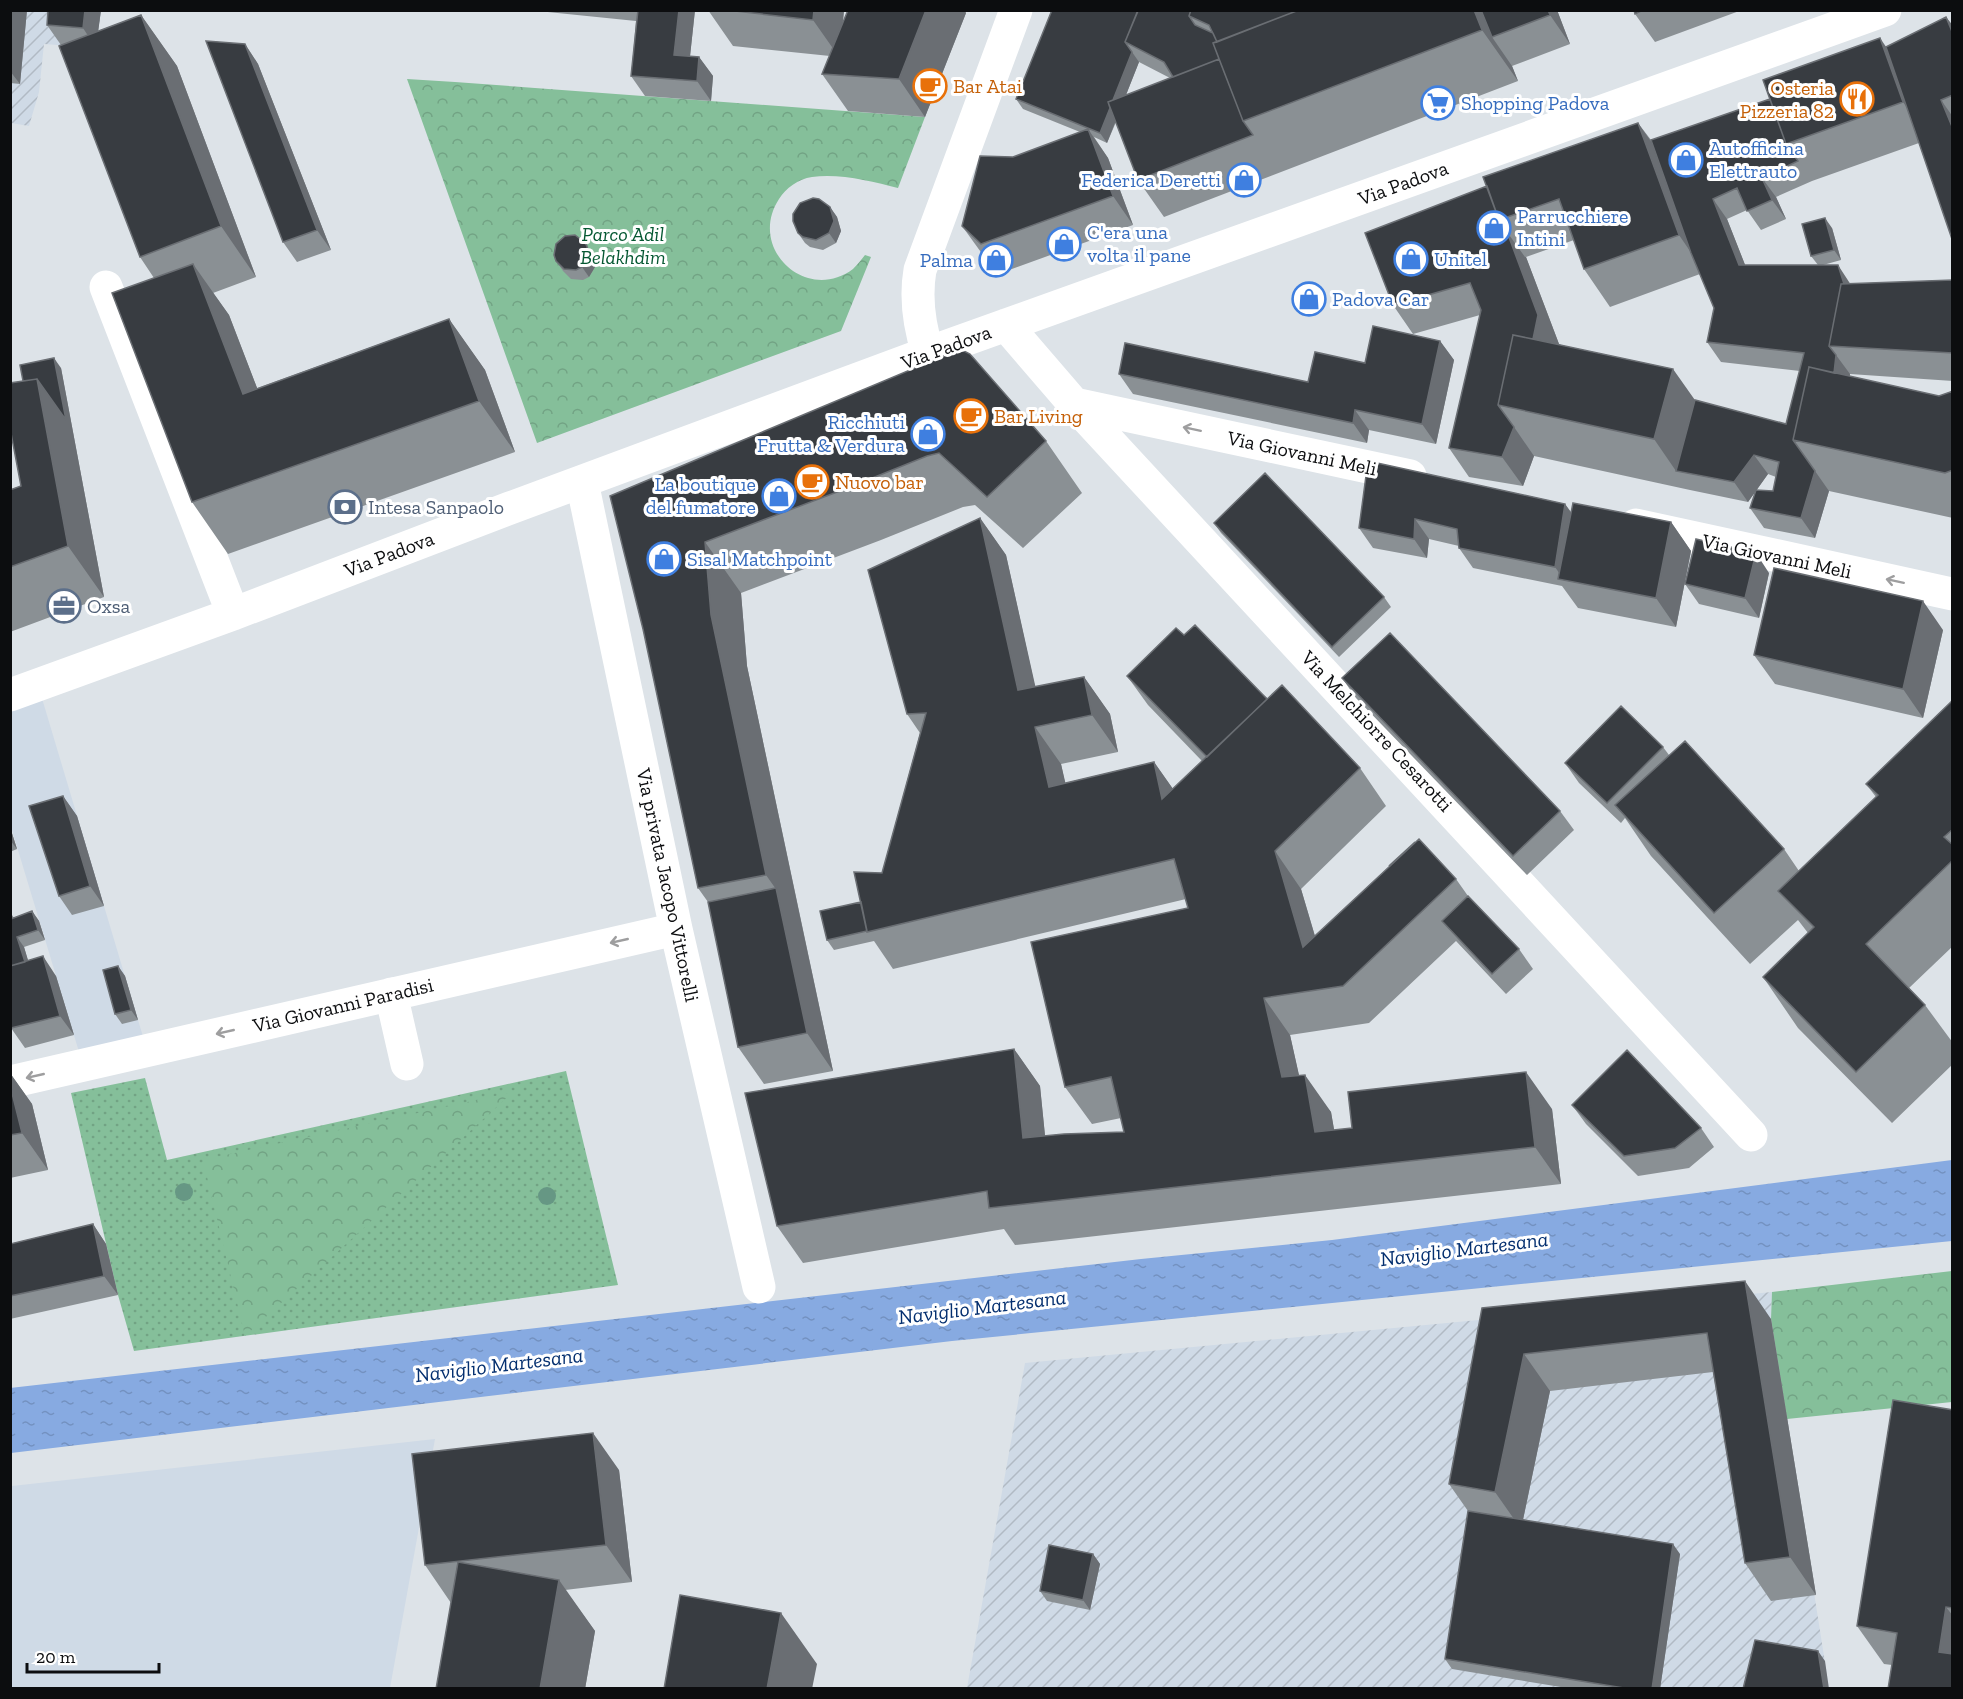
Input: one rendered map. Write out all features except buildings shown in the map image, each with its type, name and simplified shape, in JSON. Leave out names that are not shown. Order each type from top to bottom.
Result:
[{"type":"street","points":[[928,353],[918,312],[918,285],[923,261],[1016,10]]},
{"type":"street","name":"Via Padova","points":[[10,695],[233,614],[928,353],[1885,10]]},
{"type":"street","points":[[106,287],[233,614]]},
{"type":"street","name":"Via Melchiorre Cesarotti","points":[[1006,325],[1074,404],[1751,1135]]},
{"type":"street","name":"Via Giovanni Meli","points":[[1074,404],[1440,483]]},
{"type":"street","name":"Via privata Jacopo Vittorelli","points":[[582,482],[676,928],[759,1287]]},
{"type":"street","name":"Via Giovanni Meli","points":[[1603,518],[1953,594]]},
{"type":"street","name":"Via Giovanni Paradisi","points":[[10,1082],[676,928]]},
{"type":"street","points":[[391,994],[407,1064]]},
{"type":"shaded area","points":[[10,11],[101,11],[96,48],[44,44],[39,92],[29,126],[11,123]]},
{"type":"shaded area","points":[[38,685],[147,1050],[83,1065],[11,827],[11,695]]},
{"type":"shaded area","points":[[1772,1292],[1771,1319],[1829,1688],[967,1688],[1025,1363]]},
{"type":"shaded area","points":[[435,1439],[390,1688],[11,1688],[10,1478],[12,1486]]},
{"type":"green space","name":"Parco Adil Belakhdim","points":[[407,79],[925,117],[898,188],[844,177],[807,178],[785,191],[771,218],[770,236],[776,252],[786,265],[800,275],[817,280],[835,278],[853,269],[865,255],[871,257],[841,331],[537,443]]},
{"type":"green space","points":[[566,1071],[618,1285],[134,1351],[118,1295],[71,1093],[145,1078],[167,1160]]},
{"type":"green space","points":[[513,1092],[245,1336],[203,1160]]},
{"type":"green space","points":[[1952,1271],[1952,1402],[1787,1419],[1771,1319],[1772,1292]]},
{"type":"water","name":"Naviglio Martesana","points":[[1952,1160],[1952,1241],[952,1341],[11,1453],[10,1388],[1141,1259],[1332,1240]]},
{"type":"place","name":"Bar Atai","points":[[930,86]]},
{"type":"place","name":"Osteria Pizzeria 82","points":[[1857,99]]},
{"type":"place","name":"Shopping Padova","points":[[1438,103]]},
{"type":"place","name":"Autofficina Elettrauto","points":[[1686,160]]},
{"type":"place","name":"Federica Deretti","points":[[1244,180]]},
{"type":"place","name":"Parrucchiere Intini","points":[[1494,228]]},
{"type":"place","name":"C'era una volta il pane","points":[[1064,244]]},
{"type":"place","name":"Unitel","points":[[1411,259]]},
{"type":"place","name":"Palma","points":[[996,260]]},
{"type":"place","name":"Padova Car","points":[[1309,299]]},
{"type":"place","name":"Bar Living","points":[[971,416]]},
{"type":"place","name":"Ricchiuti Frutta & Verdura","points":[[928,434]]},
{"type":"place","name":"Nuovo bar","points":[[812,482]]},
{"type":"place","name":"La boutique del fumatore","points":[[779,496]]},
{"type":"place","name":"Intesa Sanpaolo","points":[[345,507]]},
{"type":"place","name":"Sisal Matchpoint","points":[[664,559]]},
{"type":"place","name":"Oxsa","points":[[64,606]]}]
